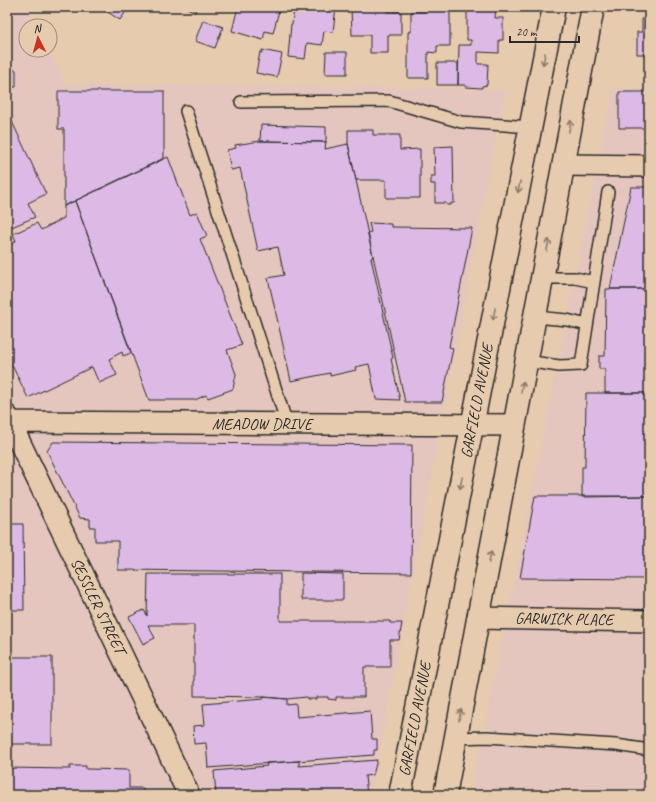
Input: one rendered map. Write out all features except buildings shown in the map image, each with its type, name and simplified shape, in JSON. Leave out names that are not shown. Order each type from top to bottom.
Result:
[{"type":"main road","name":"GARFIELD AVENUE","points":[[400,795],[554,7]]},
{"type":"main road","points":[[445,795],[593,7]]},
{"type":"street","points":[[563,165],[649,166]]},
{"type":"street","name":"MEADOW DRIVE","points":[[8,419],[287,424],[514,425]]},
{"type":"street","name":"SESSLER STREET","points":[[8,419],[189,795]]},
{"type":"street","name":"GARWICK PLACE","points":[[478,618],[649,621]]},
{"type":"lane","points":[[241,102],[389,101],[461,122],[531,127]]},
{"type":"lane","points":[[186,111],[287,424]]},
{"type":"lane","points":[[526,361],[559,366],[581,366],[608,192]]},
{"type":"lane","points":[[542,278],[575,278],[594,282]]},
{"type":"lane","points":[[535,316],[567,320],[588,325]]},
{"type":"lane","points":[[456,738],[487,737],[616,745],[649,750]]},
{"type":"shaded area","points":[[7,7],[29,7],[34,18],[18,18],[18,58],[53,58],[66,84],[505,89],[371,795],[7,795]]},
{"type":"shaded area","points":[[613,89],[649,89],[649,795],[471,795]]}]
